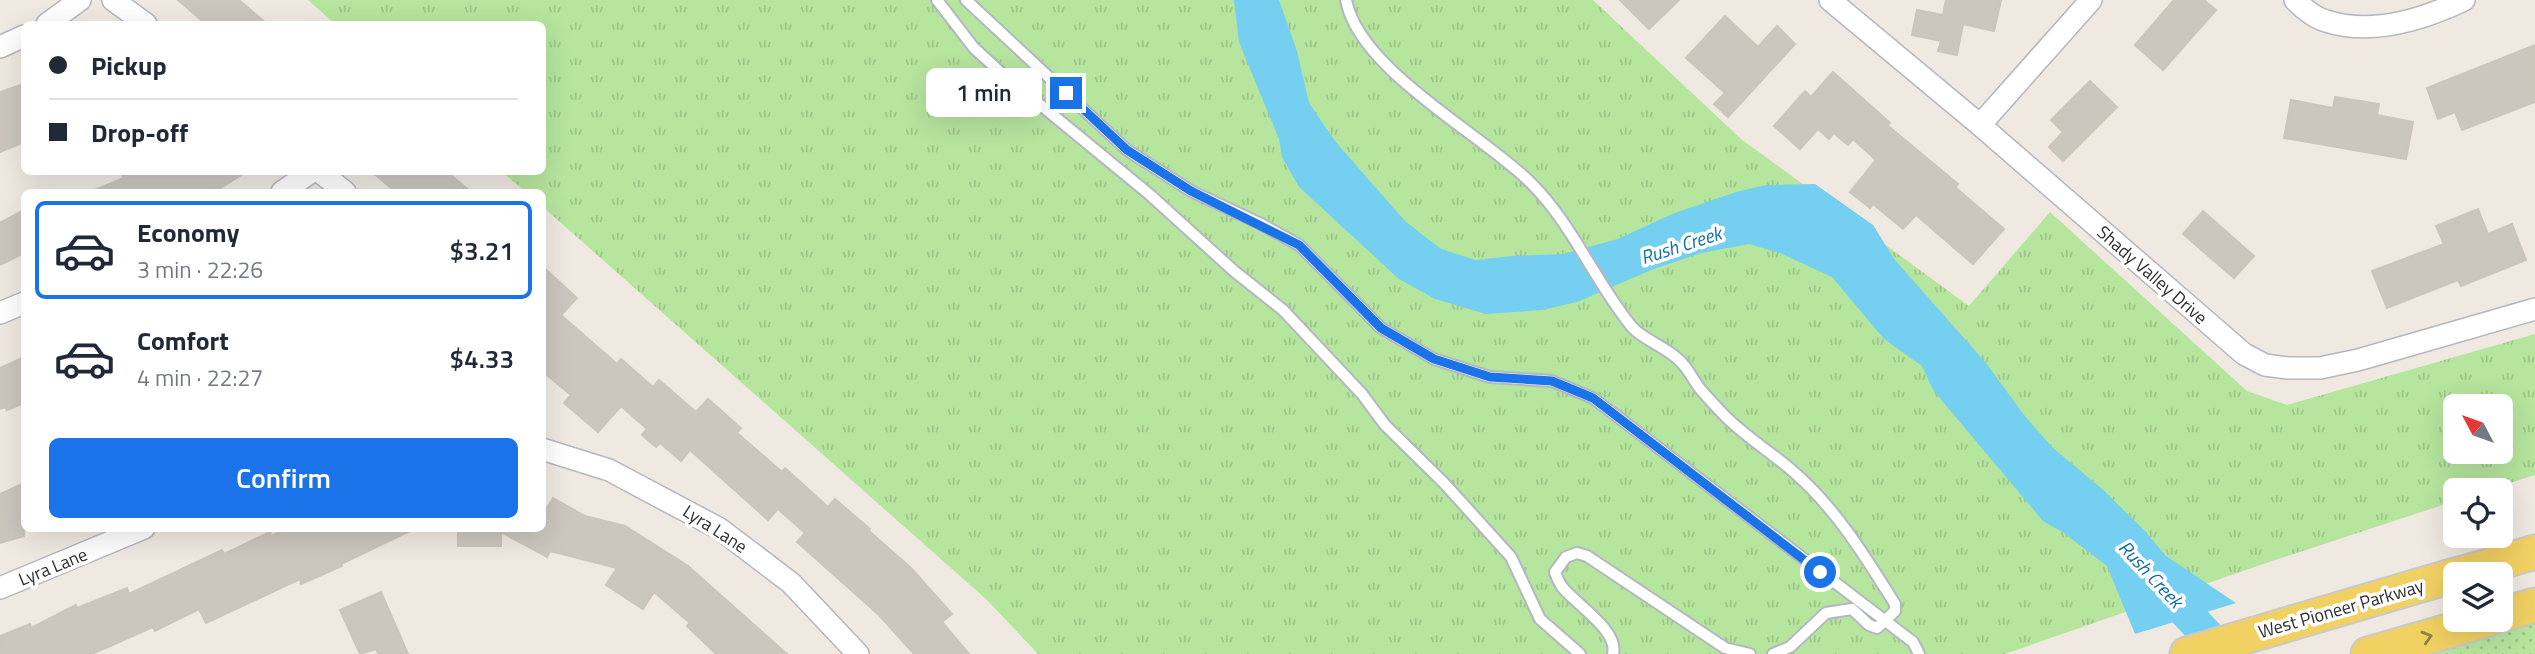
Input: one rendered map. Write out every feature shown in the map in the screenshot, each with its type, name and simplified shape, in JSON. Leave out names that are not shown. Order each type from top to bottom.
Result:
[{"type":"main road","points":[[2501,562],[2535,552]]},
{"type":"main road","name":"West Pioneer Parkway","points":[[2186,654],[2443,580]]},
{"type":"main road","points":[[2513,611],[2535,605]]},
{"type":"main road","points":[[2368,654],[2444,632]]},
{"type":"street","points":[[51,21],[80,0]]},
{"type":"street","points":[[113,0],[142,21]]},
{"type":"street","name":"Shady Valley Drive","points":[[1830,0],[1980,125],[2244,354],[2265,365],[2320,368],[2358,360],[2535,309]]},
{"type":"street","points":[[1980,125],[2091,0]]},
{"type":"street","points":[[2295,0],[2324,21],[2361,28],[2403,23],[2441,11],[2464,0]]},
{"type":"street","points":[[0,47],[21,37]]},
{"type":"street","points":[[286,189],[307,175]]},
{"type":"street","points":[[324,175],[341,189]]},
{"type":"street","points":[[0,313],[21,304]]},
{"type":"street","name":"Lyra Lane","points":[[546,450],[609,470],[720,529],[791,583],[858,654]]},
{"type":"street","name":"Lyra Lane","points":[[0,588],[134,532]]},
{"type":"lane","points":[[937,0],[974,48],[998,70],[1149,194],[1234,271],[1283,310],[1362,394],[1385,425],[1444,483],[1511,557],[1540,619],[1580,654]]},
{"type":"lane","points":[[966,0],[1127,150],[1191,191],[1299,245],[1381,328],[1434,359],[1490,377],[1552,381],[1593,398],[1913,642],[1919,654]]},
{"type":"lane","points":[[1346,0],[1359,34],[1373,50],[1427,103],[1487,145],[1531,183],[1554,210],[1634,329],[1667,349],[1682,362],[1700,389],[1728,419],[1798,476],[1848,530],[1895,604],[1895,611],[1877,628],[1852,609],[1826,613],[1790,647],[1773,654]]},
{"type":"lane","points":[[1613,654],[1615,649],[1611,639],[1597,619],[1561,585],[1555,572],[1566,556],[1587,556],[1726,648],[1750,654]]},
{"type":"green space","points":[[308,0],[1593,0],[1741,139],[1969,306],[2050,212],[2247,391],[2287,405],[2535,334],[2535,475],[2513,482],[2513,478],[2443,478],[2443,505],[2005,654],[1038,654],[986,599],[546,210],[546,189],[522,189],[506,175],[546,175],[546,21],[332,21]]},
{"type":"green space","points":[[2535,617],[2535,654],[2423,654],[2490,632],[2513,632],[2513,624]]},
{"type":"water","points":[[1234,0],[1279,0],[1297,51],[1309,103],[1335,141],[1405,221],[1441,249],[1476,260],[1563,254],[1618,239],[1672,214],[1736,192],[1766,185],[1815,184],[1873,225],[1895,260],[1986,363],[2024,415],[2052,447],[2102,489],[2166,556],[2236,603],[2135,634],[2107,566],[2064,533],[2043,521],[1933,390],[1922,366],[1884,339],[1832,277],[1780,253],[1749,244],[1701,253],[1651,270],[1577,302],[1542,310],[1486,314],[1435,299],[1399,279],[1299,187],[1282,157],[1279,139],[1239,42]]},
{"type":"building","points":[[178,0],[239,0],[264,21],[202,21]]},
{"type":"building","points":[[1620,0],[1679,0],[1649,29]]},
{"type":"building","points":[[1946,0],[2001,0],[1994,31],[1963,24],[1957,55],[1938,51],[1941,41],[1912,35],[1917,10],[1943,15]]},
{"type":"building","points":[[2174,0],[2204,0],[2216,10],[2163,70],[2135,45]]},
{"type":"building","points":[[1725,16],[1758,47],[1777,26],[1795,44],[1728,117],[1714,104],[1725,93],[1686,58]]},
{"type":"building","points":[[2535,45],[2535,102],[2462,130],[2455,112],[2438,119],[2427,88]]},
{"type":"building","points":[[1833,72],[1890,123],[1887,125],[1958,184],[1955,187],[2004,229],[1973,264],[1916,215],[1903,229],[1873,204],[1870,208],[1850,192],[1876,160],[1853,139],[1848,145],[1834,133],[1829,139],[1818,129],[1800,149],[1774,126],[1805,91],[1811,97]]},
{"type":"building","points":[[2090,81],[2117,107],[2063,161],[2049,147],[2063,132],[2051,120]]},
{"type":"building","points":[[21,85],[21,143],[0,152],[0,92]]},
{"type":"building","points":[[2335,97],[2379,104],[2377,115],[2413,122],[2406,159],[2284,138],[2291,100],[2333,108]]},
{"type":"building","points":[[122,175],[241,175],[219,189],[97,189],[124,178]]},
{"type":"building","points":[[376,175],[451,175],[467,189],[392,189]]},
{"type":"building","points":[[2478,209],[2488,234],[2512,224],[2526,260],[2461,286],[2458,280],[2387,308],[2372,271],[2444,244],[2436,226]]},
{"type":"building","points":[[2203,211],[2254,256],[2234,278],[2183,234]]},
{"type":"building","points":[[21,212],[21,254],[0,265],[0,223]]},
{"type":"building","points":[[546,270],[577,298],[561,315],[617,364],[621,359],[653,387],[659,380],[696,412],[708,399],[741,428],[737,433],[782,472],[785,468],[828,507],[835,499],[870,529],[869,531],[911,568],[952,614],[942,622],[969,654],[914,654],[879,615],[797,542],[805,533],[778,509],[768,520],[690,450],[681,461],[660,443],[656,447],[642,435],[647,429],[621,406],[598,432],[564,403],[571,395],[546,374]]},
{"type":"building","points":[[21,358],[21,404],[7,410],[5,407],[0,409],[0,368]]},
{"type":"building","points":[[21,484],[21,532],[24,532],[24,536],[0,543],[0,494]]},
{"type":"building","points":[[553,498],[585,516],[625,526],[688,566],[787,654],[716,654],[687,626],[690,623],[654,592],[643,609],[606,585],[617,568],[550,551],[547,557],[501,532],[546,532],[546,509]]},
{"type":"building","points":[[270,532],[271,536],[280,532],[408,532],[341,564],[342,566],[301,584],[300,579],[206,623],[199,609],[155,631],[153,627],[92,654],[0,654],[0,636],[30,624],[31,628],[76,605],[77,608],[127,588],[129,594],[222,550],[224,554]]},
{"type":"building","points":[[458,532],[501,532],[501,546],[458,546]]},
{"type":"building","points":[[381,592],[408,654],[378,654],[376,649],[360,654],[340,610]]},
{"type":"waterway","name":"Rush Creek","points":[[2160,585],[2225,654]]},
{"type":"route","points":[[1066,93],[1127,150],[1191,191],[1299,245],[1381,328],[1434,359],[1490,377],[1552,381],[1593,398],[1820,572]]}]
